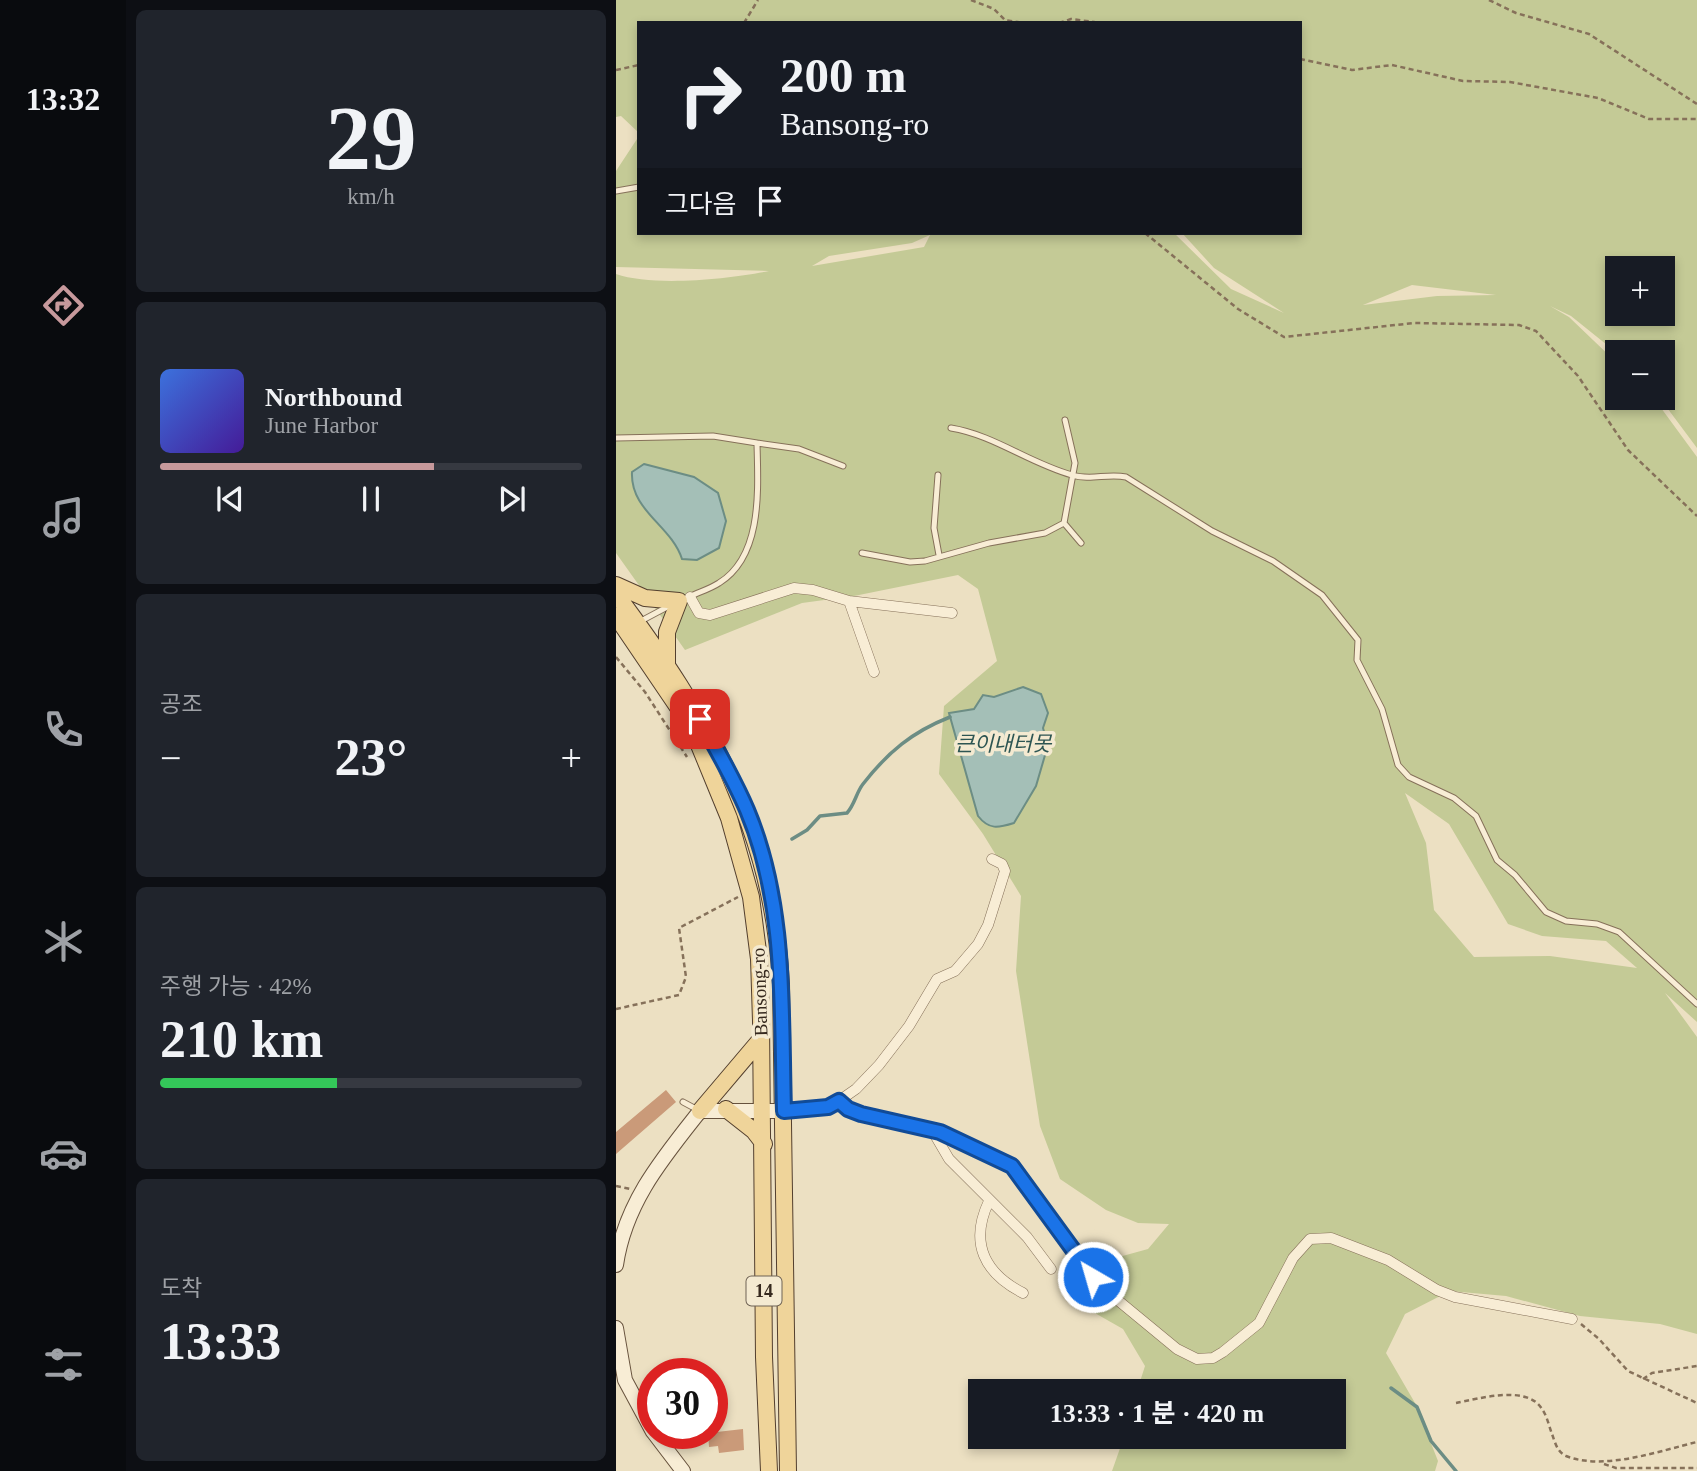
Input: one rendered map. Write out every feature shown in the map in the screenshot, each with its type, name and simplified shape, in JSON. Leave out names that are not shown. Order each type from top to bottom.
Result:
[{"type":"main road","points":[[616,585],[645,598],[685,599],[667,632],[667,664]]},
{"type":"main road","name":"Bansong-ro","points":[[616,594],[632,627],[692,728],[729,818],[751,897],[759,959],[761,1009],[764,1111],[764,1357],[769,1471]]},
{"type":"main road","name":"Bansong-ro","points":[[616,617],[632,627],[667,664],[700,719],[747,810],[765,866],[780,952],[788,1471]]},
{"type":"main road","points":[[761,1009],[770,1018],[772,1052],[779,1053],[782,1049]]},
{"type":"main road","points":[[700,1111],[761,1039]]},
{"type":"main road","points":[[726,1109],[754,1131],[764,1144]]},
{"type":"street","points":[[685,599],[699,613],[710,615],[794,588],[813,590],[849,601],[952,613]]},
{"type":"street","points":[[849,601],[874,672]]},
{"type":"street","points":[[616,1265],[619,1241],[631,1209],[654,1168],[700,1111],[784,1111],[828,1107],[856,1089],[892,1049],[937,979],[955,971],[978,943],[988,925],[1005,872],[1002,864],[992,859]]},
{"type":"street","points":[[839,1101],[848,1109],[861,1114],[932,1129],[1012,1166],[1026,1181],[1083,1265],[1109,1295],[1177,1349],[1197,1359],[1213,1358],[1259,1323],[1302,1244],[1317,1238],[1331,1238],[1388,1260],[1437,1290],[1455,1297],[1572,1319]]},
{"type":"street","points":[[932,1129],[949,1159],[1027,1237],[1051,1269]]},
{"type":"street","points":[[989,1201],[983,1213],[983,1255],[988,1268],[1023,1293]]},
{"type":"street","points":[[616,1328],[619,1362],[637,1407]]},
{"type":"street","points":[[666,1449],[683,1471]]},
{"type":"lane","points":[[616,191],[637,187]]},
{"type":"lane","points":[[1064,523],[1074,476],[1065,419]]},
{"type":"lane","points":[[951,428],[987,436],[1032,462],[1074,476],[1093,479],[1114,474],[1126,477],[1212,531],[1273,561],[1322,595],[1358,640],[1357,660],[1382,709],[1398,765],[1409,777],[1454,798],[1476,816],[1497,860],[1515,875],[1546,912],[1566,921],[1597,924],[1619,932],[1697,1004]]},
{"type":"lane","points":[[616,438],[713,436],[799,449],[842,466]]},
{"type":"lane","points":[[632,627],[720,583],[735,569],[747,552],[753,529],[757,443]]},
{"type":"lane","points":[[938,475],[934,528],[939,555]]},
{"type":"lane","points":[[862,553],[910,562],[1045,533],[1064,523]]},
{"type":"lane","points":[[1064,523],[1081,542]]},
{"type":"lane","points":[[682,1102],[700,1111]]},
{"type":"path","points":[[745,21],[758,0]]},
{"type":"path","points":[[971,0],[994,9],[1005,20],[1011,21]]},
{"type":"path","points":[[1489,0],[1516,13],[1589,34],[1697,104]]},
{"type":"path","points":[[1065,21],[1086,21]]},
{"type":"path","points":[[1302,59],[1352,70],[1392,65],[1463,80],[1510,82],[1598,98],[1649,119],[1697,120]]},
{"type":"path","points":[[616,70],[637,65]]},
{"type":"path","points":[[1147,235],[1238,309],[1284,337],[1414,323],[1519,325],[1536,331],[1578,376],[1628,450],[1697,516]]},
{"type":"path","points":[[616,657],[645,692],[690,760]]},
{"type":"path","points":[[616,1009],[679,995],[686,977],[679,928],[737,897],[734,886]]},
{"type":"path","points":[[1572,1319],[1599,1339],[1628,1371],[1697,1403]]},
{"type":"path","points":[[1643,1379],[1652,1373],[1697,1366]]},
{"type":"path","points":[[1455,1403],[1506,1395],[1534,1401],[1542,1408],[1558,1450],[1565,1456],[1616,1468],[1697,1468]]},
{"type":"path","points":[[1601,1463],[1697,1442]]},
{"type":"green space","points":[[616,0],[1697,0],[1697,448],[1669,410],[1675,410],[1675,340],[1605,340],[1605,343],[1571,316],[1550,306],[1569,317],[1605,352],[1605,410],[1663,410],[1697,457],[1697,1022],[1665,993],[1697,1037],[1697,1334],[1660,1324],[1580,1316],[1506,1296],[1450,1291],[1405,1314],[1386,1353],[1415,1403],[1438,1461],[1435,1471],[1112,1471],[1120,1449],[1346,1449],[1346,1379],[1141,1379],[1145,1366],[1123,1329],[1086,1308],[1068,1271],[1148,1249],[1169,1224],[1138,1223],[1106,1210],[1060,1179],[1040,1126],[1016,971],[1021,896],[983,834],[939,774],[944,706],[997,661],[978,589],[958,575],[854,596],[802,603],[685,650],[616,553],[616,274],[670,281],[734,277],[769,271],[616,267],[616,171],[637,139],[637,235],[930,235],[1176,235],[1231,289],[1284,313],[1214,268],[1184,235],[1302,235],[1302,21],[637,21],[637,131],[621,116],[616,117]],"holes":[[[930,235],[924,247],[812,266],[829,256],[912,243]],[[1412,285],[1496,295],[1437,296],[1363,305]],[[1405,793],[1449,824],[1508,924],[1542,936],[1606,941],[1637,968],[1550,956],[1474,957],[1434,910],[1426,843]]]},
{"type":"water","points":[[644,464],[694,477],[718,493],[726,521],[719,548],[697,560],[682,559],[677,547],[637,497],[632,472]]},
{"type":"water","name":"큰이내터못","points":[[1023,687],[1041,694],[1048,713],[1043,728],[1048,745],[1036,786],[1014,823],[994,827],[978,816],[949,713],[974,709],[983,695],[994,697]]},
{"type":"building","points":[[666,1090],[676,1102],[616,1154],[616,1132]]},
{"type":"building","points":[[743,1429],[744,1450],[719,1453],[718,1449],[728,1449],[728,1431]]},
{"type":"waterway","points":[[792,839],[807,830],[820,816],[847,813],[863,784],[891,753],[912,736],[950,717]]},
{"type":"waterway","points":[[1391,1388],[1417,1407],[1431,1441],[1456,1471]]},
{"type":"route","points":[[700,719],[747,810],[765,866],[780,952],[784,1111],[828,1107],[839,1101],[848,1109],[861,1114],[925,1126],[1012,1166],[1026,1181],[1093,1277]]}]
